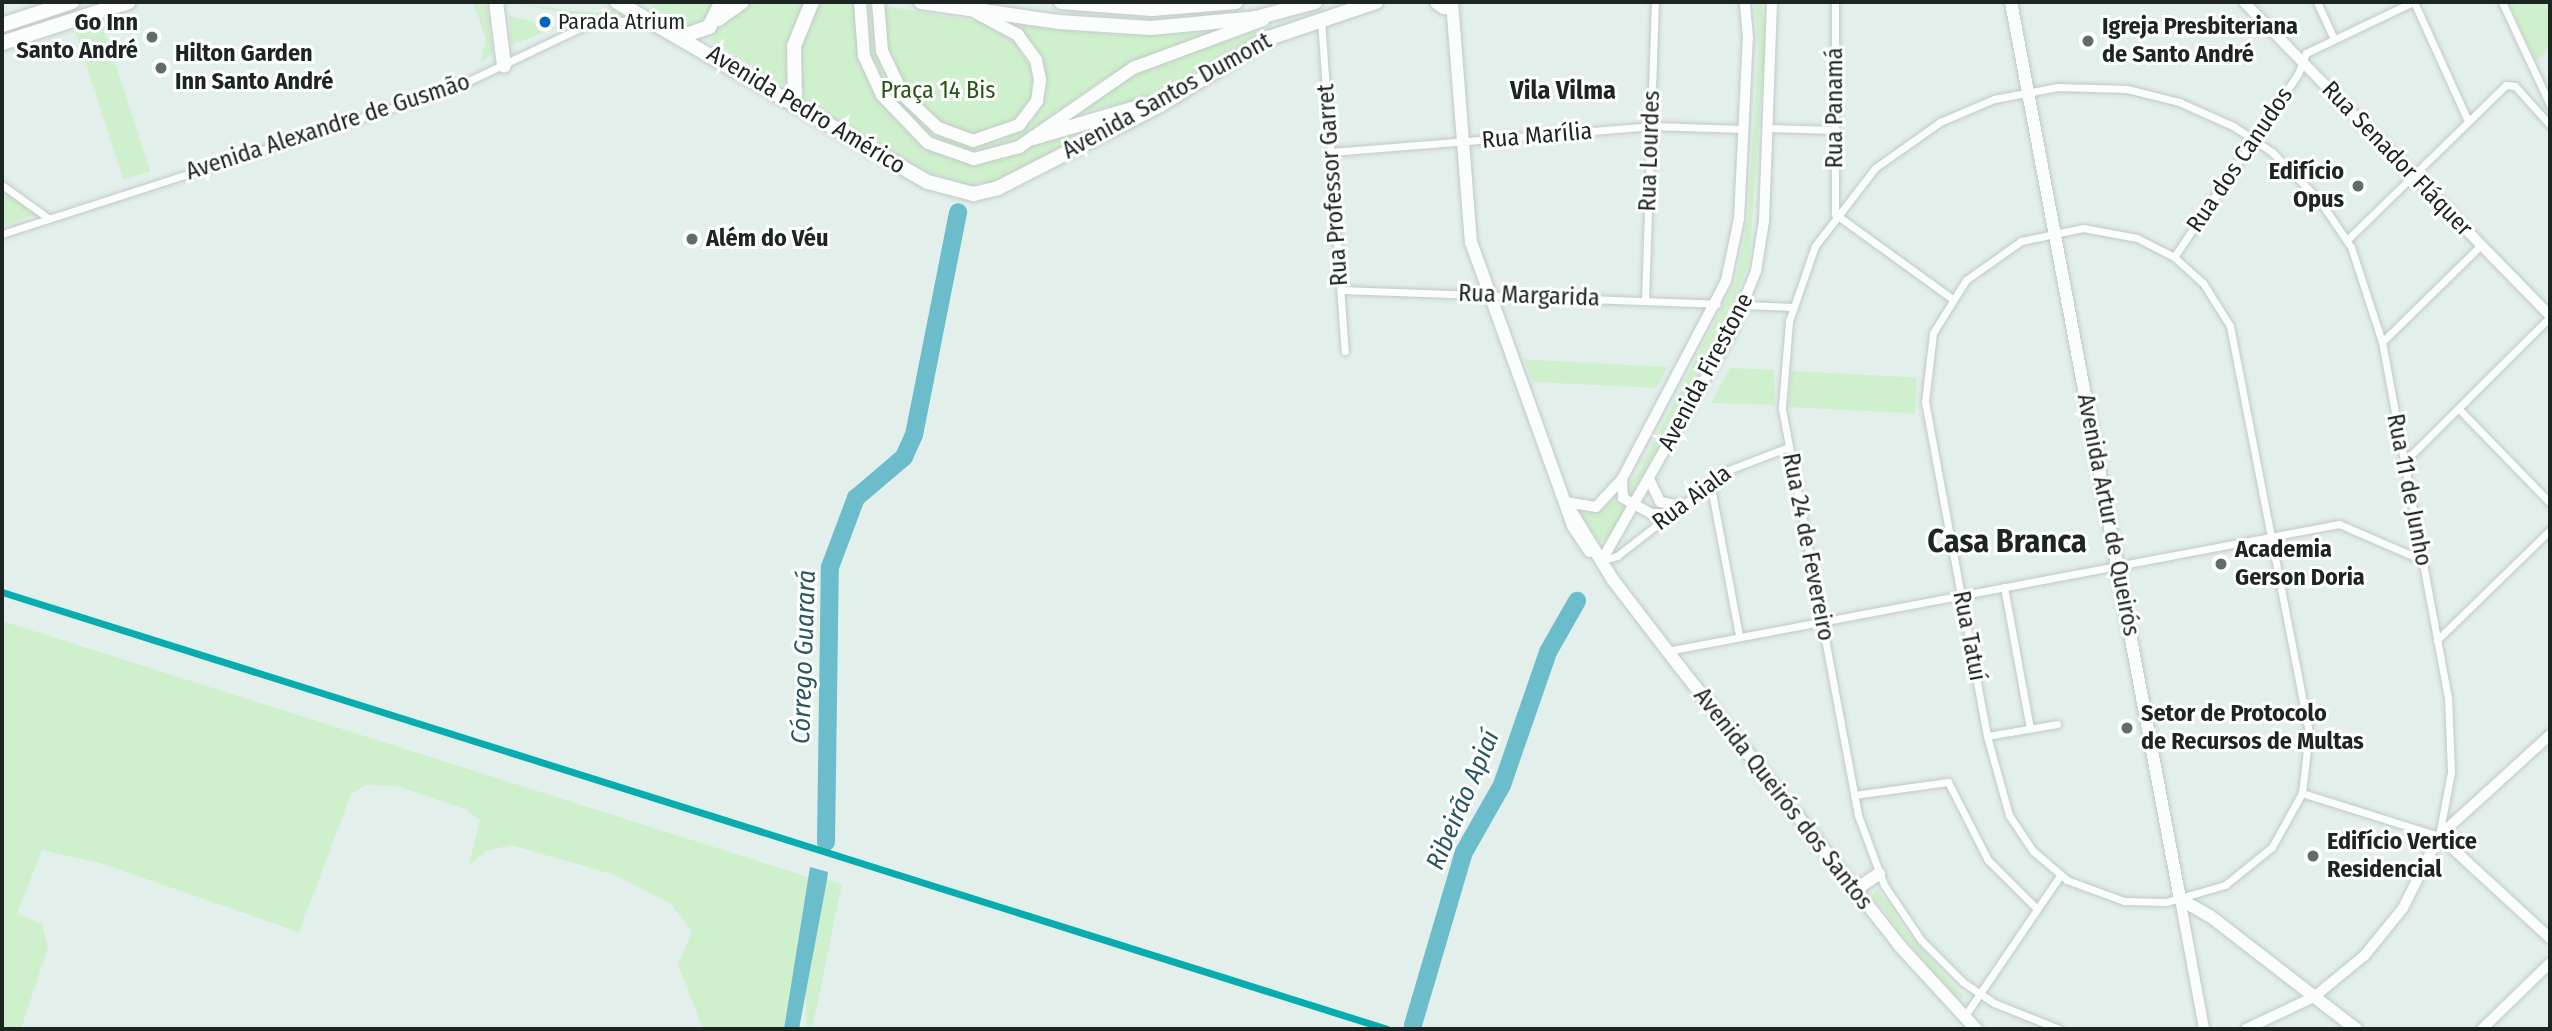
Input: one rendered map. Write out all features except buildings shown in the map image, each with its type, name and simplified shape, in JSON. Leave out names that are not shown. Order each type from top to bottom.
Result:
[{"type":"highway","points":[[2,25],[72,2]]},
{"type":"highway","points":[[2,43],[128,2]]},
{"type":"highway","points":[[496,2],[503,65]]},
{"type":"highway","name":"Avenida Pedro Américo","points":[[617,2],[650,17],[928,182],[960,194]]},
{"type":"highway","points":[[718,19],[722,2]]},
{"type":"highway","points":[[682,36],[700,32],[742,2]]},
{"type":"highway","points":[[795,103],[794,46],[812,2]]},
{"type":"highway","name":"Avenida Santos Dumont","points":[[921,2],[1151,28],[1283,11],[1315,2]]},
{"type":"highway","name":"Avenida Santos Dumont","points":[[1062,2],[1128,8],[1236,2]]},
{"type":"highway","points":[[1112,2],[1128,8]]},
{"type":"highway","name":"Avenida Santos Dumont","points":[[960,194],[998,188],[1184,90],[1269,38],[1376,2]]},
{"type":"highway","points":[[1033,138],[1184,90]]},
{"type":"main road","points":[[860,2],[869,70],[890,107],[917,136],[950,154],[974,159],[1019,147],[1079,100],[1133,68],[1283,11]]},
{"type":"main road","points":[[878,2],[886,63],[918,112],[964,140],[993,139],[1010,131],[1037,100],[1036,60],[1012,29],[970,9]]},
{"type":"main road","name":"Avenida Firestone","points":[[1565,502],[1596,506],[1622,479],[1717,304],[1737,237],[1743,129],[1745,2]]},
{"type":"main road","name":"Avenida Firestone","points":[[1602,560],[1744,305],[1762,241],[1769,128],[1772,2]]},
{"type":"main road","name":"Avenida Artur de Queirós","points":[[2011,2],[2204,1029]]},
{"type":"main road","name":"Rua Senador Fláquer","points":[[2244,2],[2550,317]]},
{"type":"main road","name":"Avenida Queirós dos Santos","points":[[1444,3],[1453,30],[1471,242],[1565,502],[1602,560],[1667,651],[1854,890],[1976,1029]]},
{"type":"main road","points":[[1622,479],[1622,496],[1635,505],[1670,514]]},
{"type":"main road","points":[[1649,479],[1660,502],[1681,506]]},
{"type":"main road","points":[[2550,735],[2453,829],[2439,836],[2550,939]]},
{"type":"main road","name":"Rua 11 de Junho","points":[[2246,1029],[2314,997],[2354,965],[2393,923],[2439,836]]},
{"type":"main road","points":[[1854,890],[1879,873]]},
{"type":"main road","points":[[2180,900],[2210,916],[2356,1029]]},
{"type":"main road","points":[[2482,1029],[2550,964]]},
{"type":"street","name":"Rua Lourdes","points":[[1645,301],[1655,2]]},
{"type":"street","name":"Rua Panamá","points":[[1835,2],[1835,214]]},
{"type":"street","points":[[2317,2],[2334,39]]},
{"type":"street","points":[[2413,2],[2468,121]]},
{"type":"street","name":"Rua dos Canudos","points":[[2174,257],[2254,138],[2303,62],[2306,53],[2413,2]]},
{"type":"street","points":[[2502,2],[2550,105]]},
{"type":"street","name":"Avenida Alexandre de Gusmão","points":[[2,234],[454,88],[594,22],[650,17]]},
{"type":"street","name":"Rua Professor Garret","points":[[1321,20],[1345,351]]},
{"type":"street","points":[[2347,240],[2468,121],[2510,84],[2550,125]]},
{"type":"street","name":"Rua 11 de Junho","points":[[2028,91],[2092,86],[2145,92],[2196,108],[2254,138],[2305,183],[2347,240],[2367,285],[2382,342],[2437,640],[2452,746],[2439,836]]},
{"type":"street","name":"Rua 24 de Fevereiro","points":[[2028,91],[1968,108],[1919,134],[1875,168],[1835,214],[1809,259],[1793,307],[1781,392],[1854,795],[1879,873],[1920,940],[1979,994],[2059,1029]]},
{"type":"street","name":"Rua Marília","points":[[1331,152],[1651,126],[1743,129]]},
{"type":"street","points":[[1769,128],[1835,130]]},
{"type":"street","points":[[2,185],[48,219]]},
{"type":"street","points":[[1835,214],[1951,298]]},
{"type":"street","points":[[2054,230],[2110,231],[2174,257]]},
{"type":"street","name":"Rua Tatuí","points":[[2054,230],[2001,251],[1951,298],[1930,342],[1924,392],[1987,736],[2009,815],[2033,851],[2060,876],[2124,901],[2180,900],[2225,886],[2255,864],[2285,828],[2302,793],[2309,732],[2234,336],[2211,293],[2174,257]]},
{"type":"street","points":[[2382,342],[2481,245]]},
{"type":"street","name":"Rua Margarida","points":[[1341,289],[1717,304]]},
{"type":"street","points":[[1744,305],[1793,307]]},
{"type":"street","points":[[2404,462],[2550,317]]},
{"type":"street","points":[[2458,408],[2550,503]]},
{"type":"street","name":"Rua Aiala","points":[[1602,560],[1617,556],[1710,482],[1748,459],[1789,447]]},
{"type":"street","points":[[1710,482],[1739,636]]},
{"type":"street","points":[[1667,651],[2346,524],[2423,560]]},
{"type":"street","points":[[2437,640],[2550,530]]},
{"type":"street","points":[[2004,587],[2030,728]]},
{"type":"street","points":[[1987,736],[2057,724]]},
{"type":"street","points":[[1854,795],[1948,782],[1988,860],[2037,909]]},
{"type":"street","points":[[2302,793],[2439,836]]},
{"type":"street","points":[[1964,1017],[2060,876]]},
{"type":"green space","points":[[473,2],[487,6],[493,53],[481,63],[486,41]]},
{"type":"green space","points":[[513,2],[572,11],[606,13],[608,8],[629,17],[580,17]]},
{"type":"green space","points":[[643,2],[717,2],[704,23],[691,28]]},
{"type":"green space","points":[[752,2],[805,2],[789,39],[787,87],[710,41],[712,33]]},
{"type":"green space","name":"Praça 14 Bis","points":[[818,2],[861,2],[985,23],[1012,35],[1034,75],[1032,102],[1008,125],[1013,135],[1034,118],[1047,88],[1037,50],[1017,24],[1117,35],[1213,33],[1105,78],[1016,141],[1021,151],[1039,140],[1140,109],[998,181],[968,186],[918,168],[804,100],[799,47]]},
{"type":"green space","points":[[1755,2],[1762,2],[1765,48],[1749,262],[1722,333],[1630,498],[1624,489],[1638,473],[1736,280],[1748,218],[1758,48]]},
{"type":"green space","points":[[2508,2],[2550,2],[2550,48],[2536,61]]},
{"type":"green space","points":[[509,15],[517,18],[559,27],[511,45]]},
{"type":"green space","points":[[1302,19],[1157,96],[1078,113],[1108,84],[1197,48]]},
{"type":"green space","points":[[102,23],[150,171],[124,180],[75,32]]},
{"type":"green space","points":[[2,190],[34,213],[34,215],[2,226]]},
{"type":"green space","points":[[1524,359],[1668,367],[1656,388],[1533,382]]},
{"type":"green space","points":[[1730,368],[1774,370],[1775,405],[1711,403]]},
{"type":"green space","points":[[1791,371],[1917,378],[1915,414],[1789,407]]},
{"type":"green space","points":[[1615,499],[1625,509],[1609,540],[1600,542],[1579,513],[1601,511]]},
{"type":"green space","points":[[2,621],[808,877],[784,1029],[703,1029],[678,965],[692,931],[670,903],[615,875],[511,845],[486,851],[469,865],[480,820],[465,809],[397,786],[366,785],[351,794],[299,932],[100,863],[42,850],[17,914],[42,924],[48,947],[21,1029],[2,1029]]},
{"type":"green space","points":[[827,880],[842,884],[812,1029],[807,1029],[805,979]]},
{"type":"green space","points":[[1878,889],[1906,931],[1964,997],[1957,999],[1932,973],[1872,895]]},
{"type":"water","points":[[810,867],[828,872],[827,880],[799,1029],[784,1029]]},
{"type":"waterway","name":"Córrego Guarará","points":[[826,842],[830,567],[856,498],[904,457],[914,435],[958,212]]},
{"type":"waterway","name":"Ribeirão Apiaí","points":[[1413,1025],[1464,852],[1502,785],[1548,652],[1577,601]]},
{"type":"transit line","points":[[2,592],[1387,1029]]},
{"type":"place","name":"Parada Atrium","points":[[545,22]]},
{"type":"place","name":"Go Inn Santo André","points":[[152,37]]},
{"type":"place","name":"Igreja Presbiteriana de Santo André","points":[[2088,41]]},
{"type":"place","name":"Hilton Garden Inn Santo André","points":[[161,68]]},
{"type":"place","name":"Edifício Opus","points":[[2358,186]]},
{"type":"place","name":"Além do Véu","points":[[692,239]]},
{"type":"place","name":"Academia Gerson Doria","points":[[2221,564]]},
{"type":"place","name":"Setor de Protocolo de Recursos de Multas","points":[[2127,728]]},
{"type":"place","name":"Edifício Vertice Residencial","points":[[2313,856]]},
{"type":"district","name":"Vila Vilma","points":[[1563,91]]},
{"type":"district","name":"Casa Branca","points":[[2007,541]]}]
